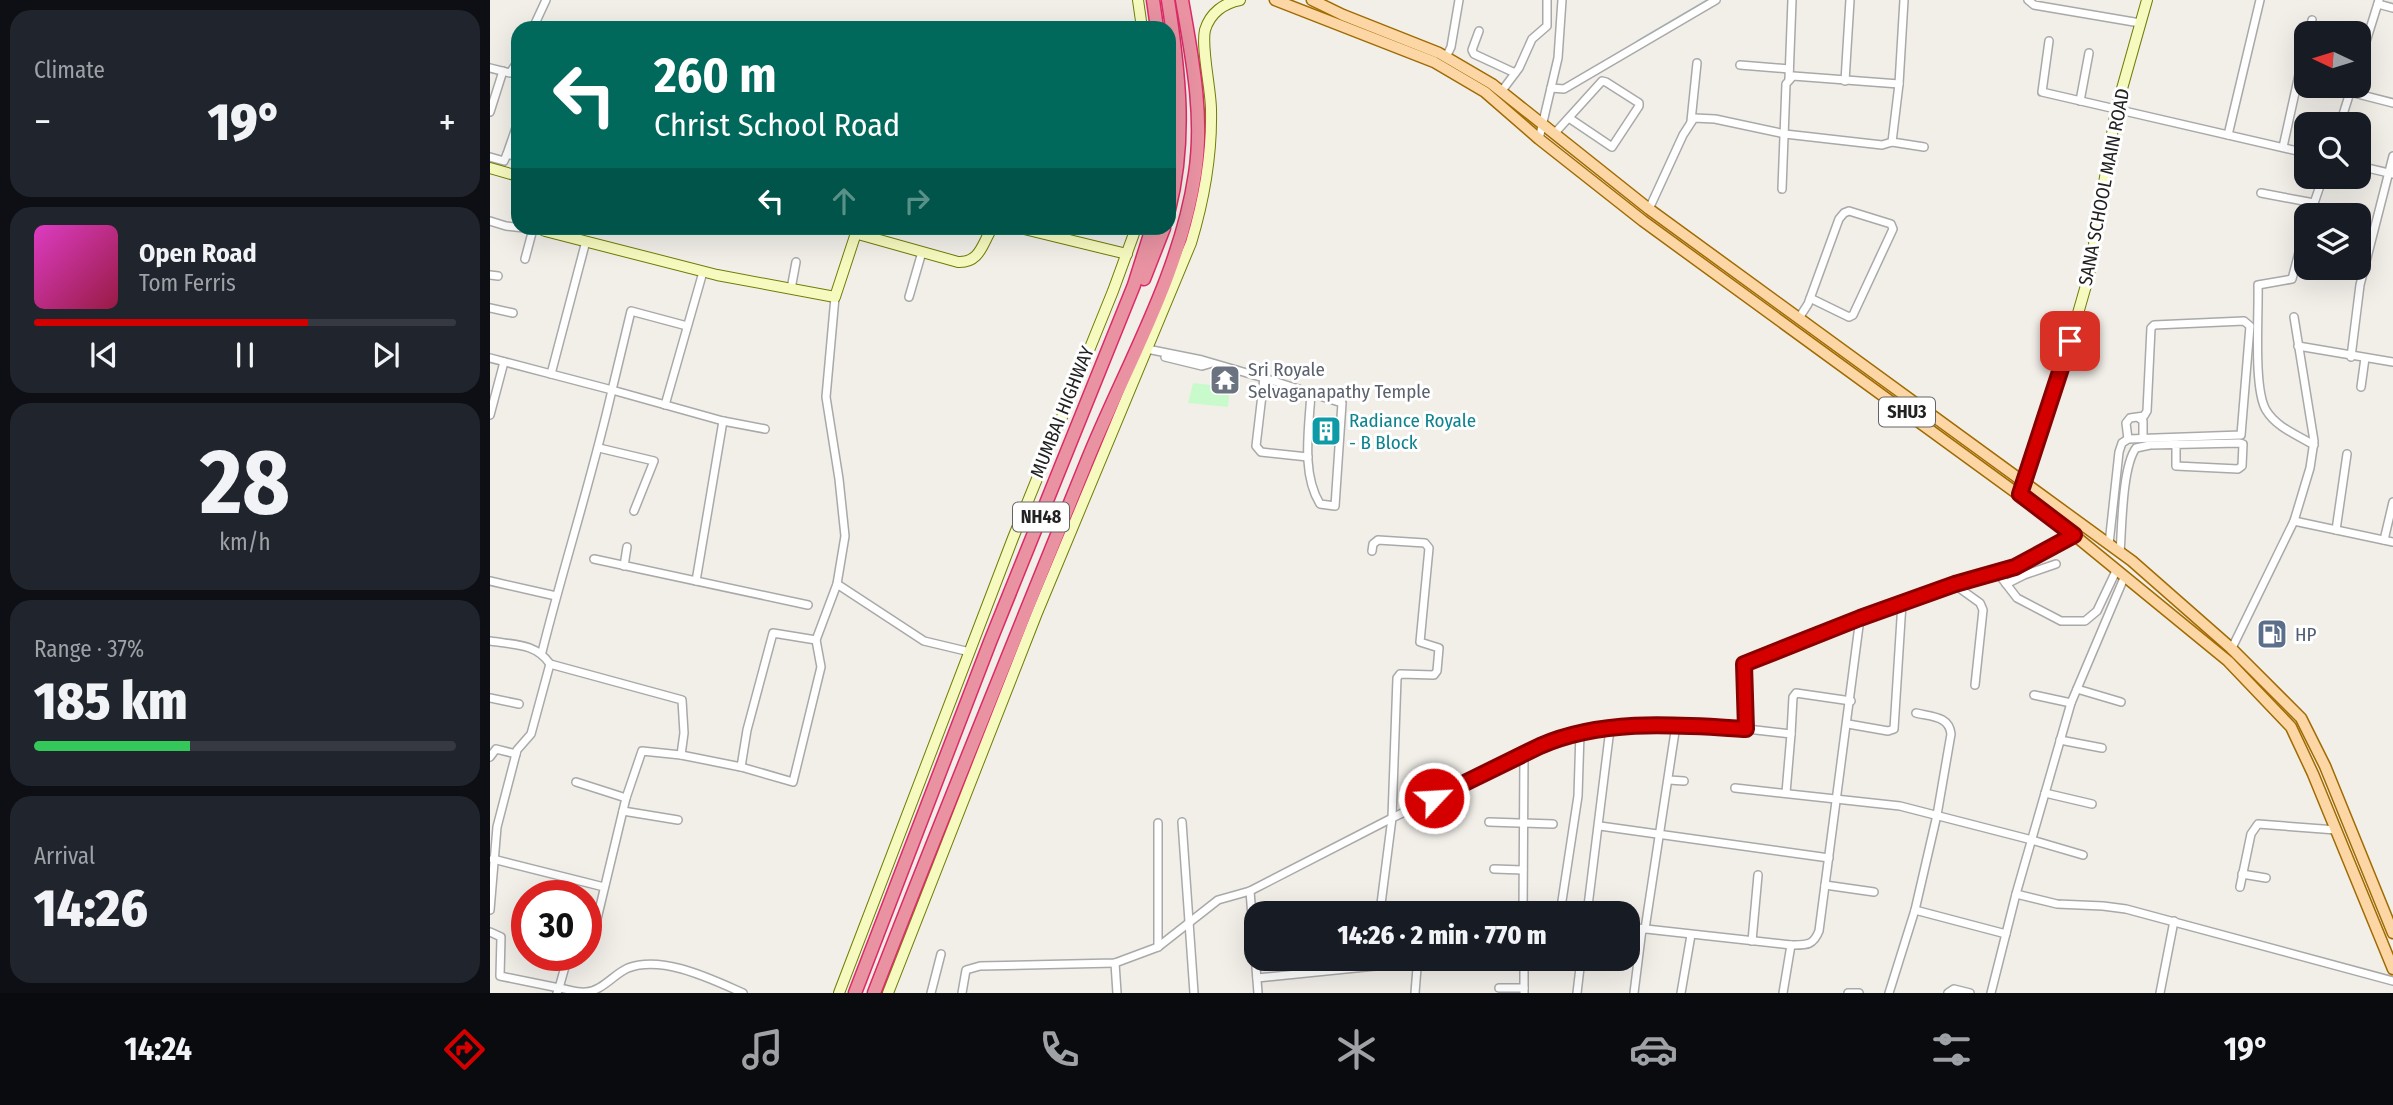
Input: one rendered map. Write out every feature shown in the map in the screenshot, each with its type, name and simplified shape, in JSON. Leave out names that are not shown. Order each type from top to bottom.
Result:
[{"type":"highway","points":[[1153,0],[1156,21]]},
{"type":"highway","points":[[1168,0],[1171,21]]},
{"type":"highway","name":"NH48","points":[[874,993],[935,837],[1042,587],[1088,458],[1173,261],[1185,225],[1196,171],[1199,127],[1182,0]]},
{"type":"highway","points":[[1176,53],[1181,117],[1176,168]]},
{"type":"highway","name":"MUMBAI HIGHWAY","points":[[920,803],[1105,357],[1150,235]]},
{"type":"highway","points":[[1105,357],[1133,303],[1161,235]]},
{"type":"highway","name":"NH48","points":[[855,993],[920,821],[920,803]]},
{"type":"main road","name":"SHU3","points":[[1275,0],[1434,62],[1485,92],[1539,139],[1643,221],[2022,488],[2120,553],[2231,648],[2301,718],[2325,766],[2393,933]]},
{"type":"main road","name":"SHU3","points":[[1312,0],[1447,57],[1501,92],[1649,209],[1799,318],[2022,488],[2120,574],[2228,661],[2291,727],[2393,969]]},
{"type":"street","points":[[536,21],[546,0]]},
{"type":"street","points":[[1138,0],[1141,21]]},
{"type":"street","points":[[888,993],[1042,587],[1147,350],[1191,243],[1206,180],[1211,110],[1206,29],[1220,8],[1240,0]]},
{"type":"street","points":[[1447,57],[1459,0]]},
{"type":"street","points":[[1501,92],[1515,73],[1532,39],[1546,26],[1547,0]]},
{"type":"street","points":[[1539,139],[1558,58],[1562,0]]},
{"type":"street","points":[[1551,88],[1564,89],[1716,0]]},
{"type":"street","points":[[1782,189],[1792,0]]},
{"type":"street","points":[[1845,81],[1850,0]]},
{"type":"street","points":[[1892,142],[1904,0]]},
{"type":"street","points":[[2028,0],[2034,5],[2140,23]]},
{"type":"street","name":"SANA SCHOOL MAIN ROAD","points":[[2022,488],[2064,362],[2089,275],[2116,110],[2147,0]]},
{"type":"street","points":[[2228,135],[2260,0]]},
{"type":"street","points":[[2371,25],[2378,2],[2393,8]]},
{"type":"street","points":[[1479,31],[1472,50],[1474,54],[1515,73]]},
{"type":"street","points":[[2049,41],[2042,92],[2294,149]]},
{"type":"street","points":[[2080,101],[2089,53]]},
{"type":"street","points":[[1649,209],[1691,121],[1697,63]]},
{"type":"street","points":[[1740,65],[1790,69]]},
{"type":"street","points":[[490,68],[510,73],[490,112]]},
{"type":"street","points":[[1789,79],[1793,76],[1899,84]]},
{"type":"street","points":[[1554,134],[1569,118],[1604,81],[1639,103],[1612,147],[1569,118]]},
{"type":"street","points":[[2371,96],[2393,103]]},
{"type":"street","points":[[2283,146],[2294,97]]},
{"type":"street","points":[[1691,121],[1694,118],[1715,120],[1785,134],[1924,147]]},
{"type":"street","points":[[490,157],[504,161],[511,142]]},
{"type":"street","points":[[507,154],[511,155]]},
{"type":"street","points":[[2351,356],[2360,285],[2393,156]]},
{"type":"street","points":[[490,167],[511,174]]},
{"type":"street","points":[[2371,169],[2390,173]]},
{"type":"street","points":[[2261,193],[2314,203],[2319,189]]},
{"type":"street","points":[[1799,318],[1810,298],[1839,219],[1844,213],[1849,211],[1891,224],[1893,229],[1853,316],[1849,317],[1810,298]]},
{"type":"street","points":[[490,221],[511,224]]},
{"type":"street","points":[[525,259],[535,235]]},
{"type":"street","points":[[562,235],[703,272],[835,297]]},
{"type":"street","points":[[602,896],[626,798],[642,751],[681,755],[741,767],[793,782],[821,667],[816,640],[837,584],[845,536],[826,388],[835,297],[856,235]]},
{"type":"street","points":[[862,235],[968,262],[977,258],[988,235]]},
{"type":"street","points":[[1058,235],[1127,254]]},
{"type":"street","points":[[839,993],[920,803],[970,652],[1134,235]]},
{"type":"street","points":[[551,374],[586,241]]},
{"type":"street","points":[[909,297],[922,252]]},
{"type":"street","points":[[791,289],[796,262]]},
{"type":"street","points":[[2294,271],[2292,279],[2258,285],[2260,388],[2267,411],[2281,426],[2314,445]]},
{"type":"street","points":[[665,405],[703,272]]},
{"type":"street","points":[[490,308],[513,313]]},
{"type":"street","points":[[542,652],[599,448],[631,311],[687,326]]},
{"type":"street","points":[[2228,661],[2231,648],[2294,521],[2311,468],[2314,445],[2294,317]]},
{"type":"street","points":[[2109,544],[2122,443],[2128,439],[2241,435],[2250,326],[2248,323],[2154,325],[2151,328],[2147,411],[2139,418],[2130,418],[2126,424],[2128,439]]},
{"type":"street","points":[[2298,346],[2393,362]]},
{"type":"street","points":[[1147,350],[1202,360],[1209,364],[1264,378],[1311,393],[1342,403],[1335,506],[1320,504],[1312,492],[1308,457],[1311,393]]},
{"type":"street","points":[[490,358],[723,421],[765,429]]},
{"type":"street","points":[[2361,387],[2365,358]]},
{"type":"street","points":[[490,415],[504,362]]},
{"type":"street","points":[[1264,378],[1256,446],[1261,452],[1308,457]]},
{"type":"street","points":[[2139,418],[2143,421],[2143,438]]},
{"type":"street","points":[[696,581],[723,421]]},
{"type":"street","points":[[2120,553],[2127,474],[2136,448],[2176,444],[2243,444],[2242,466],[2238,469],[2176,466],[2176,444]]},
{"type":"street","points":[[599,448],[654,461],[634,511]]},
{"type":"street","points":[[2336,530],[2347,454]]},
{"type":"street","points":[[2384,540],[2393,502]]},
{"type":"street","points":[[2294,521],[2393,542]]},
{"type":"street","points":[[1746,729],[1744,664],[1860,618],[1955,584],[2015,567],[2074,535]]},
{"type":"street","points":[[1372,551],[1373,544],[1378,540],[1424,543],[1429,548],[1420,642],[1439,649],[1437,671],[1434,675],[1400,674],[1397,678],[1392,818],[1381,901]]},
{"type":"street","points":[[624,566],[627,547]]},
{"type":"street","points":[[594,559],[808,606]]},
{"type":"street","points":[[2006,584],[2056,564]]},
{"type":"street","points":[[1997,572],[2017,598],[2061,621],[2085,621],[2098,611],[2120,574]]},
{"type":"street","points":[[1991,993],[2016,894],[2071,703],[2120,574]]},
{"type":"street","points":[[490,581],[556,596]]},
{"type":"street","points":[[837,584],[924,641],[970,652]]},
{"type":"street","points":[[1955,584],[1980,603],[1983,610],[1975,685]]},
{"type":"street","points":[[1848,724],[1888,731],[1894,729],[1902,603]]},
{"type":"street","points":[[1640,929],[1791,944],[1809,945],[1815,940],[1819,931],[1848,724],[1860,618]]},
{"type":"street","points":[[741,767],[747,730],[773,633],[816,640]]},
{"type":"street","points":[[490,641],[528,647],[542,652],[550,664],[682,699],[684,733],[681,755]]},
{"type":"street","points":[[490,910],[497,827],[516,754],[530,734],[550,664]]},
{"type":"street","points":[[2077,689],[2121,702]]},
{"type":"street","points":[[1786,793],[1793,697],[1796,694],[1851,701]]},
{"type":"street","points":[[2034,695],[2071,703]]},
{"type":"street","points":[[490,698],[519,704]]},
{"type":"street","points":[[1889,993],[1915,910],[1937,815],[1951,734],[1950,725],[1945,720],[1916,713]]},
{"type":"street","points":[[962,993],[966,970],[980,966],[1115,963],[1158,947],[1218,900],[1250,891],[1392,818],[1558,738],[1610,729],[1676,725],[1791,734]]},
{"type":"street","points":[[1634,993],[1676,725]]},
{"type":"street","points":[[1589,901],[1610,729]]},
{"type":"street","points":[[1562,901],[1578,796],[1580,733]]},
{"type":"street","points":[[2060,740],[2102,748]]},
{"type":"street","points":[[490,757],[496,749],[516,754]]},
{"type":"street","points":[[1523,901],[1524,755]]},
{"type":"street","points":[[1669,780],[1684,781]]},
{"type":"street","points":[[576,782],[626,798]]},
{"type":"street","points":[[1735,788],[1900,806],[2083,855]]},
{"type":"street","points":[[2045,793],[2092,804]]},
{"type":"street","points":[[623,811],[678,820]]},
{"type":"street","points":[[1182,822],[1194,993]]},
{"type":"street","points":[[1489,822],[1553,824]]},
{"type":"street","points":[[1158,823],[1158,947]]},
{"type":"street","points":[[2240,887],[2252,829],[2258,824],[2336,830]]},
{"type":"street","points":[[1600,826],[1829,858]]},
{"type":"street","points":[[493,859],[604,887]]},
{"type":"street","points":[[1494,869],[1523,870]]},
{"type":"street","points":[[2242,874],[2266,878]]},
{"type":"street","points":[[1752,941],[1758,875]]},
{"type":"street","points":[[1825,885],[1874,892]]},
{"type":"street","points":[[1250,891],[1251,901]]},
{"type":"street","points":[[2016,894],[2057,904],[2126,909],[2393,981]]},
{"type":"street","points":[[1915,910],[2006,934]]},
{"type":"street","points":[[2160,993],[2174,921]]},
{"type":"street","points":[[490,932],[501,937],[500,976],[558,990],[585,992],[627,969],[659,965],[699,976],[743,993]]},
{"type":"street","points":[[1681,993],[1692,935]]},
{"type":"street","points":[[1783,993],[1791,944]]},
{"type":"street","points":[[931,993],[940,954]]},
{"type":"street","points":[[1115,963],[1118,993]]},
{"type":"street","points":[[558,990],[564,971]]},
{"type":"street","points":[[1257,971],[1258,993]]},
{"type":"street","points":[[1257,978],[1326,971]]},
{"type":"street","points":[[1415,971],[1415,993]]},
{"type":"street","points":[[1499,988],[1524,990],[1524,971]]},
{"type":"street","points":[[1577,993],[1580,971]]},
{"type":"street","points":[[1948,993],[1954,989],[1970,993]]},
{"type":"street","points":[[1848,993],[1859,993]]},
{"type":"green space","points":[[1193,383],[1230,387],[1228,407],[1188,403]]},
{"type":"waterway","points":[[1638,41],[1708,0]]},
{"type":"place","name":"Sri Royale Selvaganapathy Temple","points":[[1225,380]]},
{"type":"place","name":"Radiance Royale - B Block","points":[[1326,431]]},
{"type":"place","name":"HP","points":[[2272,634]]},
{"type":"route","points":[[1434,798],[1540,746],[1580,733],[1676,725],[1746,729],[1744,664],[1860,618],[1955,584],[2015,567],[2074,535],[2020,494],[2070,341]]}]
